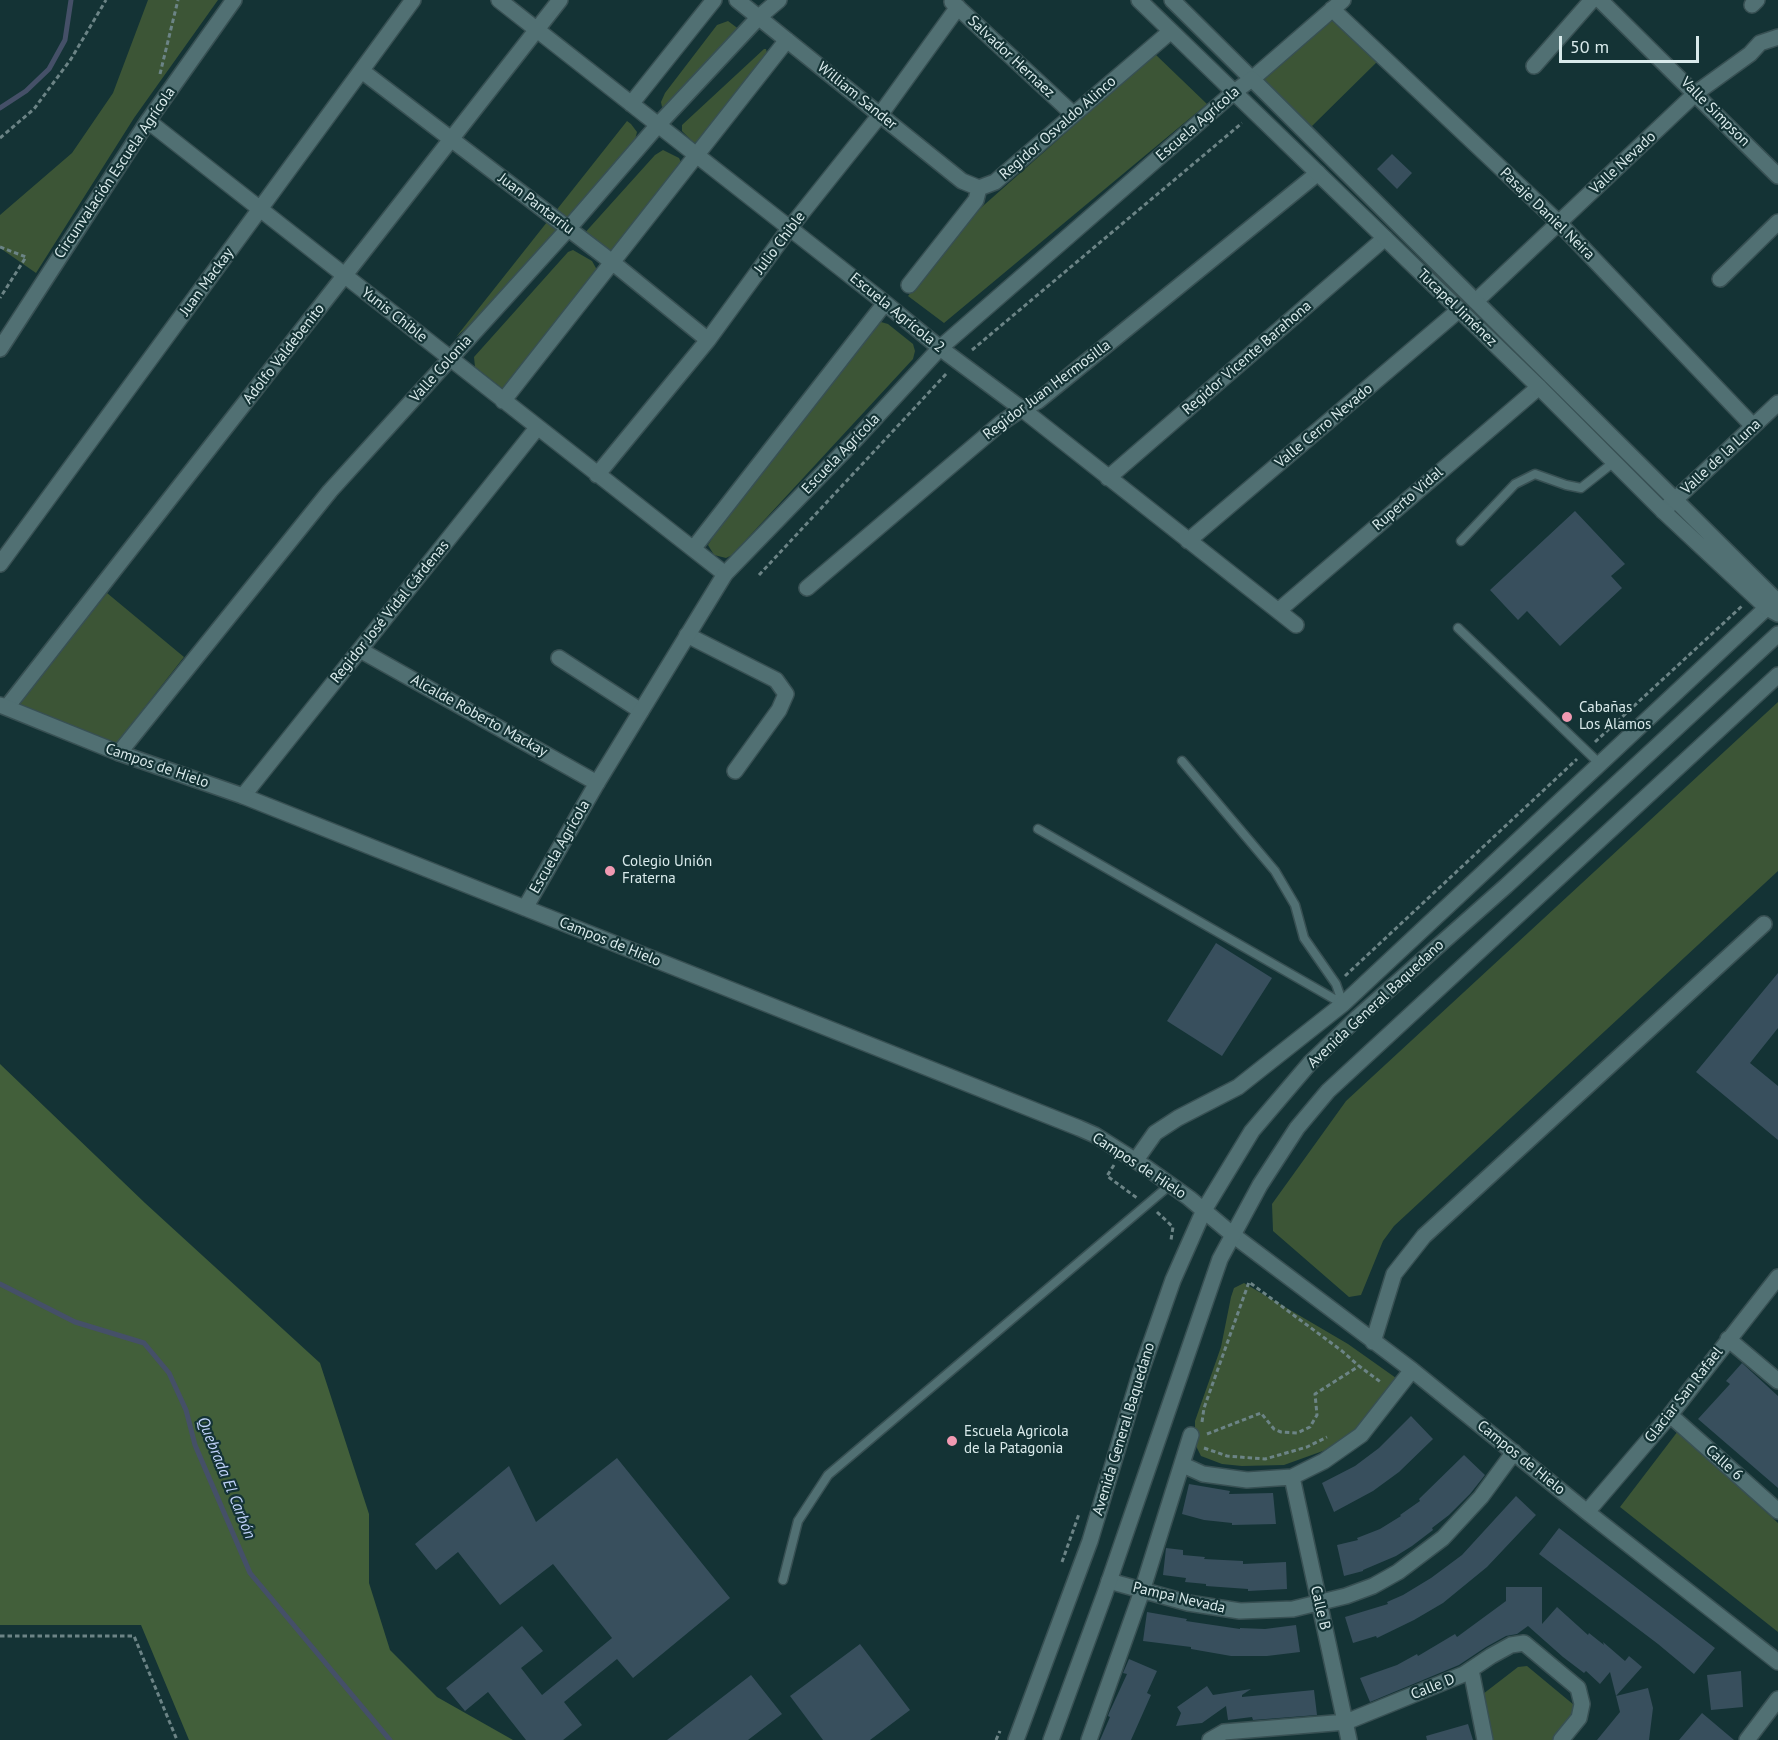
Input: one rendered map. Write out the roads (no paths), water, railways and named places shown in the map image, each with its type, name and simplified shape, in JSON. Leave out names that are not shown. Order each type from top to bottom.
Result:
[{"type":"street","name":"Circunvalación Escuela Agrícola","points":[[0,349],[148,121],[234,0]]},
{"type":"street","name":"Juan Mackay","points":[[0,564],[413,0]]},
{"type":"street","name":"Escuela Agrícola 2","points":[[499,0],[1296,625]]},
{"type":"street","name":"Adolfo Valdebenito","points":[[3,706],[345,276],[560,0]]},
{"type":"street","points":[[631,104],[714,0]]},
{"type":"street","name":"William Sander","points":[[737,0],[962,182],[979,188]]},
{"type":"street","name":"Valle Colonia","points":[[119,753],[330,491],[658,125],[759,17],[779,0]]},
{"type":"street","name":"Tucapel Jiménez","points":[[1139,0],[1539,387],[1663,511],[1775,604]]},
{"type":"street","name":"Tucapel Jiménez","points":[[1172,0],[1675,500],[1775,604]]},
{"type":"street","points":[[1534,66],[1592,0]]},
{"type":"street","name":"Valle Simpson","points":[[1600,0],[1778,176]]},
{"type":"street","name":"Salvador Hernaez","points":[[954,4],[1073,114]]},
{"type":"street","name":"Julio Chible","points":[[597,475],[708,340],[789,229],[880,115],[954,4]]},
{"type":"street","name":"Escuela Agrícola","points":[[525,908],[597,783],[725,574],[856,439],[940,348],[1234,92],[1338,5]]},
{"type":"street","name":"Pasaje Daniel Neira","points":[[1338,5],[1559,223],[1753,426]]},
{"type":"street","name":"Regidor Osvaldo Alinco","points":[[979,188],[995,182],[1171,31]]},
{"type":"street","name":"Valle Nevado","points":[[1476,301],[1696,93],[1750,54],[1760,43],[1778,37]]},
{"type":"street","points":[[503,401],[787,40]]},
{"type":"street","name":"Juan Pantarriu","points":[[362,70],[612,262],[708,340]]},
{"type":"street","name":"Yunis Chible","points":[[148,121],[725,574]]},
{"type":"street","name":"Regidor Juan Hermosilla","points":[[807,588],[1001,423],[1038,401],[1318,173]]},
{"type":"street","points":[[909,285],[975,200],[979,188]]},
{"type":"street","points":[[1720,279],[1778,222]]},
{"type":"street","name":"Regidor Vicente Barahona","points":[[1108,478],[1385,238]]},
{"type":"street","points":[[693,549],[885,303]]},
{"type":"street","name":"Valle Cerro Nevado","points":[[1188,541],[1459,310]]},
{"type":"street","name":"Ruperto Vidal","points":[[1278,611],[1539,387]]},
{"type":"street","name":"Valle de la Luna","points":[[1663,511],[1778,403]]},
{"type":"street","name":"Regidor José Vidal Cárdenas","points":[[243,796],[537,428]]},
{"type":"street","name":"Avenida General Baquedano","points":[[1136,1160],[1155,1133],[1178,1118],[1238,1087],[1343,1004],[1775,604]]},
{"type":"street","name":"Avenida General Baquedano","points":[[1016,1740],[1090,1540],[1173,1280],[1204,1210],[1252,1131],[1310,1063],[1358,1017],[1506,886],[1778,634]]},
{"type":"street","points":[[687,635],[776,680],[786,694],[778,710],[735,771]]},
{"type":"street","name":"Alcalde Roberto Mackay","points":[[360,650],[597,783]]},
{"type":"street","points":[[559,658],[641,711]]},
{"type":"street","name":"Avenida General Baquedano","points":[[1051,1740],[1220,1259],[1260,1185],[1297,1128],[1328,1091],[1778,675]]},
{"type":"street","name":"Campos de Hielo","points":[[3,706],[119,753],[243,796],[1095,1135],[1136,1160],[1204,1210],[1412,1370],[1587,1512],[1778,1662]]},
{"type":"street","points":[[1373,1342],[1394,1274],[1424,1236],[1764,924]]},
{"type":"street","name":"Glaciar San Rafael","points":[[1587,1512],[1670,1415],[1778,1277]]},
{"type":"street","points":[[1728,1339],[1778,1382]]},
{"type":"street","points":[[1183,1465],[1203,1474],[1247,1480],[1292,1477],[1324,1461],[1361,1435],[1412,1370]]},
{"type":"street","name":"Calle 6","points":[[1670,1415],[1778,1511]]},
{"type":"street","points":[[1089,1740],[1142,1591],[1183,1465],[1197,1433]]},
{"type":"street","name":"Pampa Nevada","points":[[1108,1581],[1188,1604],[1240,1611],[1293,1609],[1319,1604],[1373,1586],[1422,1556],[1463,1519],[1515,1452]]},
{"type":"street","name":"Calle B","points":[[1292,1477],[1349,1740]]},
{"type":"street","name":"Calle D","points":[[1210,1740],[1224,1732],[1346,1722],[1464,1674],[1511,1645],[1524,1643],[1578,1688],[1582,1704],[1579,1718],[1561,1740]]},
{"type":"street","points":[[1471,1670],[1485,1740]]},
{"type":"street","points":[[1747,1740],[1778,1699]]},
{"type":"lane","points":[[1461,541],[1515,484],[1535,474],[1581,488],[1614,462]]},
{"type":"lane","points":[[1458,628],[1600,764]]},
{"type":"lane","points":[[1182,761],[1275,871],[1295,905],[1304,938],[1336,984],[1343,1004]]},
{"type":"lane","points":[[1038,829],[1343,1004]]},
{"type":"lane","points":[[783,1580],[798,1521],[828,1476],[1170,1185]]},
{"type":"waterway","points":[[0,108],[26,91],[49,69],[65,40],[71,0]]},
{"type":"waterway","name":"Quebrada El Carbón","points":[[0,1284],[75,1322],[144,1343],[169,1373],[186,1410],[195,1445],[250,1573],[390,1740]]},
{"type":"place","name":"Cabañas Los Alamos","points":[[1567,717]]},
{"type":"place","name":"Colegio Unión Fraterna","points":[[610,871]]},
{"type":"place","name":"Escuela Agricola de la Patagonia","points":[[952,1441]]}]
